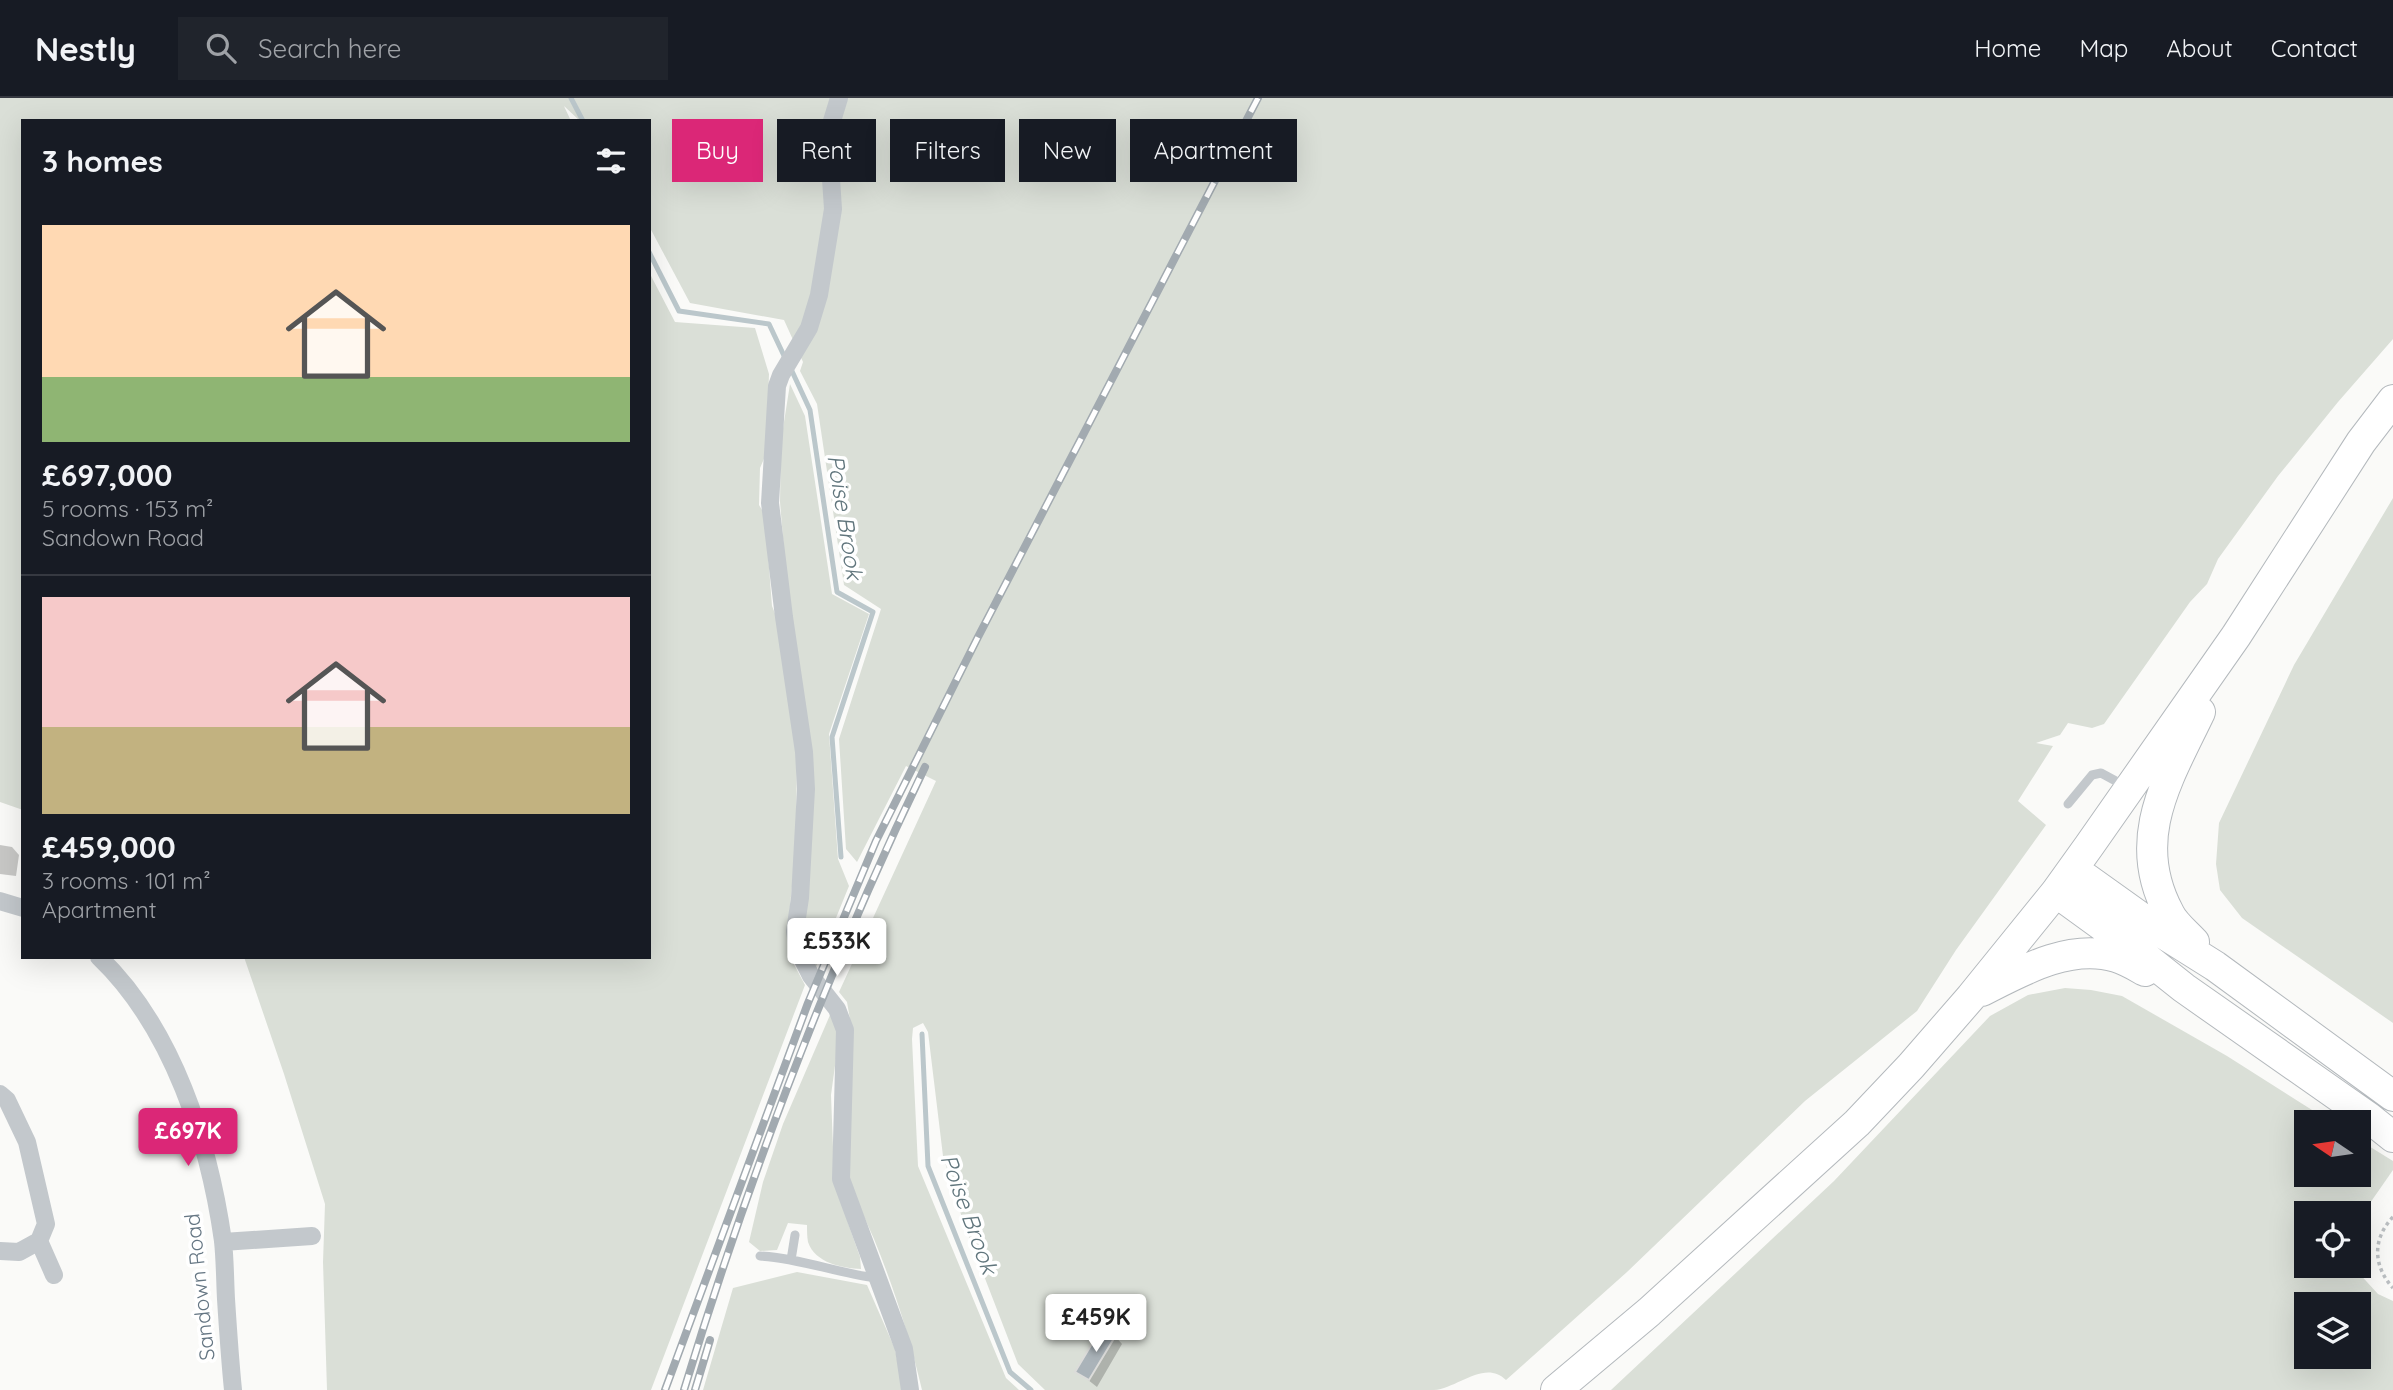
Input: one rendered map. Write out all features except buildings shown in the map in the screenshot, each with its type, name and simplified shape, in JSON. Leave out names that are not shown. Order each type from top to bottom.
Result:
[{"type":"highway","points":[[1556,1390],[1649,1312],[1857,1123],[1911,1066],[1970,997],[2065,880],[2235,636],[2361,442],[2393,400]]},
{"type":"highway","points":[[2216,966],[2169,915],[2155,876],[2152,840],[2159,799],[2235,636]]},
{"type":"highway","points":[[2065,880],[2216,966],[2393,1096]]},
{"type":"highway","points":[[2065,880],[2140,953],[2184,988],[2393,1137]]},
{"type":"highway","points":[[1970,997],[2029,967],[2070,956],[2091,954],[2115,957],[2184,988]]},
{"type":"street","points":[[839,98],[828,134],[833,209],[831,228],[813,317],[777,386],[770,503],[804,752],[806,789],[800,898],[795,931],[797,950],[811,976],[838,1009],[845,1030],[841,1179],[904,1349],[911,1390]]},
{"type":"street","points":[[0,901],[21,907]]},
{"type":"street","name":"Sandown Road","points":[[101,959],[118,975],[144,1010],[169,1052],[191,1111],[208,1170],[223,1242],[233,1390]]},
{"type":"street","points":[[0,1094],[7,1100],[27,1142],[46,1224],[38,1241],[19,1252],[0,1251]]},
{"type":"street","points":[[223,1242],[312,1236]]},
{"type":"street","points":[[38,1241],[54,1275]]},
{"type":"lane","points":[[2068,804],[2092,775],[2101,773],[2129,789]]},
{"type":"lane","points":[[791,1260],[794,1235]]},
{"type":"lane","points":[[760,1256],[876,1278]]},
{"type":"path","points":[[2393,1217],[2378,1240],[2377,1252],[2378,1265],[2393,1288]]},
{"type":"shaded area","points":[[0,98],[2393,98],[2393,339],[2278,476],[2218,559],[2207,584],[2190,602],[2104,724],[2092,728],[2068,723],[2060,735],[2036,743],[2053,746],[2018,801],[2046,825],[1956,950],[1917,1011],[1805,1101],[1627,1272],[1506,1380],[1498,1374],[1480,1373],[1434,1390],[1045,1390],[1018,1364],[964,1224],[943,1156],[928,1032],[923,1023],[913,1028],[912,1039],[918,1166],[1006,1378],[1019,1390],[922,1390],[895,1295],[848,1172],[852,1031],[847,1002],[839,992],[936,781],[906,766],[857,862],[846,849],[839,739],[881,609],[844,585],[817,404],[800,371],[803,362],[784,320],[690,303],[651,230],[651,119],[578,119],[564,106],[570,119],[21,119],[21,809],[0,802]]},
{"type":"shaded area","points":[[651,276],[675,322],[755,328],[769,374],[766,454],[760,468],[759,505],[765,515],[772,606],[780,626],[797,745],[796,847],[787,936],[789,955],[805,985],[651,1390],[327,1390],[323,1262],[325,1204],[245,959],[651,959]]},
{"type":"shaded area","points":[[790,384],[805,416],[832,594],[869,614],[829,734],[838,859],[849,886],[816,967],[808,953],[803,932],[789,610],[780,502],[781,441]]},
{"type":"shaded area","points":[[2393,498],[2393,1023],[2242,918],[2220,890],[2216,864],[2219,823],[2294,665]]},
{"type":"shaded area","points":[[2065,988],[2122,996],[2227,1056],[2312,1110],[2294,1110],[2294,1187],[2371,1187],[2371,1147],[2393,1161],[2393,1170],[2371,1202],[2294,1201],[2294,1278],[2363,1278],[2378,1294],[2393,1301],[2393,1390],[1611,1390],[1834,1181],[1990,1016],[2028,995]]},
{"type":"shaded area","points":[[830,1015],[840,1029],[831,1095],[833,1147],[848,1223],[860,1257],[861,1269],[838,1266],[823,1260],[808,1242],[807,1225],[788,1223],[777,1250],[760,1251],[749,1242],[763,1182],[783,1124]]},
{"type":"shaded area","points":[[797,1272],[867,1285],[895,1349],[903,1390],[703,1390],[733,1288]]},
{"type":"waterway","name":"Poise Brook","points":[[571,98],[582,119]]},
{"type":"waterway","name":"Poise Brook","points":[[651,256],[679,311],[769,324],[786,360]]},
{"type":"waterway","name":"Poise Brook","points":[[791,369],[810,410],[837,592],[873,612],[832,737],[841,857]]},
{"type":"waterway","name":"Poise Brook","points":[[922,1034],[928,1166],[1010,1372],[1031,1390]]},
{"type":"railway","points":[[665,1390],[808,1003],[876,841],[978,637],[1258,98]]},
{"type":"railway","points":[[684,1390],[735,1231],[792,1074],[856,919],[925,767]]},
{"type":"railway","points":[[695,1390],[710,1340]]}]
